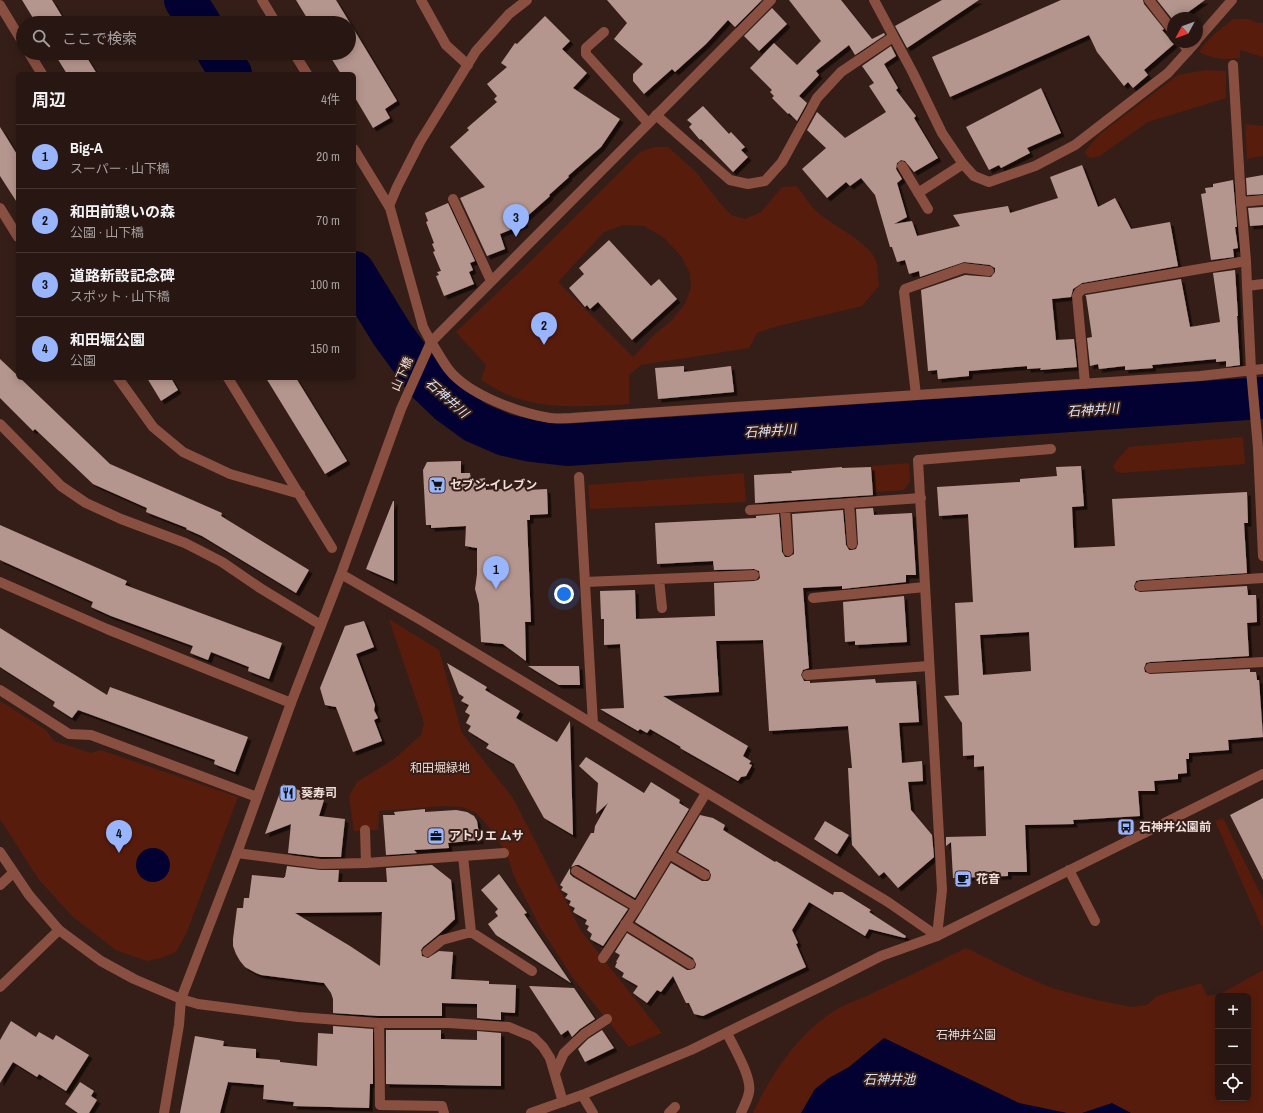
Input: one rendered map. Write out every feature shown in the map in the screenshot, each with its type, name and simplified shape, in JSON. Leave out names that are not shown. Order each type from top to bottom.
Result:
[{"type":"street","points":[[262,0],[272,16]]},
{"type":"street","points":[[421,0],[446,45],[468,65]]},
{"type":"street","points":[[389,206],[420,142],[476,51],[508,14],[527,0]]},
{"type":"street","points":[[429,345],[771,0]]},
{"type":"street","points":[[874,0],[913,73],[942,133],[963,164],[974,176],[989,182],[1035,166],[1075,145],[1168,73],[1188,50]]},
{"type":"street","points":[[1149,0],[1167,23]]},
{"type":"street","points":[[1203,33],[1232,0]]},
{"type":"street","points":[[0,5],[4,21],[16,35]]},
{"type":"street","points":[[604,32],[586,48],[586,54],[648,123]]},
{"type":"street","points":[[656,115],[730,180],[748,184],[766,181],[782,162],[817,98],[841,72],[893,36]]},
{"type":"street","points":[[33,60],[41,72]]},
{"type":"street","points":[[299,60],[307,72]]},
{"type":"street","points":[[1233,65],[1246,261],[1251,370],[1258,448],[1263,556]]},
{"type":"street","points":[[356,152],[389,206],[429,345],[450,371],[466,385],[506,406],[527,413],[551,418],[571,418],[1200,376],[1263,369]]},
{"type":"street","points":[[918,193],[963,164]]},
{"type":"street","points":[[902,166],[928,209]]},
{"type":"street","points":[[453,199],[491,281]]},
{"type":"street","points":[[1241,202],[1263,200]]},
{"type":"street","points":[[0,208],[16,233]]},
{"type":"street","points":[[1085,384],[1077,296],[1079,292],[1083,289],[1246,261]]},
{"type":"street","points":[[916,396],[904,292],[905,289],[964,268],[989,271]]},
{"type":"street","points":[[1247,286],[1263,284]]},
{"type":"street","name":"山下橋","points":[[164,1113],[179,1025],[181,999],[237,853],[291,703],[322,625],[401,409],[429,345]]},
{"type":"street","points":[[119,380],[153,427],[183,452],[230,474],[300,494]]},
{"type":"street","points":[[229,380],[332,548]]},
{"type":"street","points":[[2,430],[60,486],[86,503],[121,519],[185,543],[222,562],[260,588],[322,625]]},
{"type":"street","points":[[937,936],[942,890],[918,460],[1051,449]]},
{"type":"street","points":[[579,476],[593,724]]},
{"type":"street","points":[[750,510],[921,498]]},
{"type":"street","points":[[849,503],[852,544]]},
{"type":"street","points":[[785,508],[788,551]]},
{"type":"street","points":[[341,574],[419,619],[888,902],[937,936]]},
{"type":"street","points":[[585,582],[754,575]]},
{"type":"street","points":[[1140,586],[1263,578]]},
{"type":"street","points":[[659,579],[662,608]]},
{"type":"street","points":[[0,582],[108,629],[291,703]]},
{"type":"street","points":[[813,598],[925,588]]},
{"type":"street","points":[[1150,668],[1263,662]]},
{"type":"street","points":[[807,675],[929,666]]},
{"type":"street","points":[[0,690],[69,734],[91,735],[257,797]]},
{"type":"street","points":[[531,1113],[582,1095],[692,1050],[881,956],[937,936],[1263,774]]},
{"type":"street","points":[[603,958],[637,907],[706,793]]},
{"type":"street","points":[[365,830],[366,863]]},
{"type":"street","points":[[0,852],[29,895],[59,930],[101,961],[134,979],[181,999],[198,1004],[298,1017],[379,1023],[450,1023],[509,1027],[533,1038],[543,1047],[550,1058],[563,1102]]},
{"type":"street","points":[[237,853],[321,864],[366,863],[504,853]]},
{"type":"street","points":[[669,854],[705,875]]},
{"type":"street","points":[[463,856],[471,932]]},
{"type":"street","points":[[1069,870],[1095,921]]},
{"type":"street","points":[[576,871],[637,907]]},
{"type":"street","points":[[0,885],[13,873]]},
{"type":"street","points":[[625,924],[690,964]]},
{"type":"street","points":[[0,987],[59,930]]},
{"type":"street","points":[[427,952],[442,940],[471,932],[532,971]]},
{"type":"street","points":[[555,1073],[564,1054],[584,1034],[607,1019]]},
{"type":"street","points":[[379,1023],[380,1105],[442,1106],[444,1113]]},
{"type":"street","points":[[727,1033],[746,1073],[749,1084],[749,1091],[741,1113]]},
{"type":"street","points":[[582,1095],[593,1113]]},
{"type":"green space","points":[[1233,19],[1248,19],[1258,23],[1263,23],[1263,57],[1240,50],[1240,58],[1229,59],[1214,58],[1199,52],[1210,38]]},
{"type":"green space","points":[[1206,70],[1226,71],[1226,98],[1148,122],[1101,155],[1093,158],[1088,157],[1085,152],[1100,134],[1178,75]]},
{"type":"green space","points":[[1245,124],[1263,126],[1263,156],[1247,159]]},
{"type":"green space","points":[[654,147],[668,147],[696,172],[731,215],[745,219],[761,212],[782,187],[796,186],[815,210],[859,241],[874,256],[877,264],[879,286],[862,306],[774,327],[757,333],[749,348],[641,365],[629,375],[629,404],[568,406],[538,403],[508,395],[481,380],[486,365],[456,332],[534,258],[640,152]],"holes":[[[623,225],[644,226],[663,237],[681,256],[690,273],[691,288],[685,304],[670,322],[654,335],[633,357],[558,282],[604,232]]]},
{"type":"green space","points":[[1243,437],[1245,464],[1120,473],[1113,467],[1116,461],[1129,447]]},
{"type":"green space","points":[[909,463],[910,482],[904,490],[874,492],[872,466]]},
{"type":"green space","points":[[744,473],[746,502],[590,509],[588,485]]},
{"type":"green space","name":"和田堀緑地","points":[[389,619],[439,650],[462,733],[513,798],[581,931],[662,1033],[629,1047],[573,978],[540,927],[514,876],[506,852],[487,825],[476,813],[462,807],[445,806],[379,811],[378,830],[354,831],[349,796],[357,782],[394,759],[421,735],[424,723]]},
{"type":"green space","points":[[0,701],[46,730],[54,741],[91,753],[101,750],[238,797],[186,934],[176,952],[161,958],[147,961],[116,950],[73,917],[39,880],[0,819]]},
{"type":"green space","points":[[1223,818],[1263,899],[1263,930],[1215,821]]},
{"type":"green space","name":"石神井公園","points":[[966,948],[1052,988],[1096,1000],[1131,1007],[1147,1005],[1157,996],[1201,983],[1207,996],[1215,995],[1215,1101],[1251,1101],[1251,993],[1222,993],[1263,970],[1263,1113],[753,1113],[768,1084],[786,1056],[808,1032],[834,1011]]},
{"type":"water","points":[[153,848],[159,849],[165,853],[169,859],[169,871],[165,877],[159,881],[153,882],[147,881],[141,877],[137,871],[136,865],[137,859],[141,853],[147,849]]},
{"type":"water","name":"石神井池","points":[[884,1038],[1019,1103],[1067,1113],[801,1113],[815,1089],[829,1078],[849,1067]]},
{"type":"water","points":[[1112,1103],[1131,1113],[1082,1113]]},
{"type":"building","points":[[22,0],[52,0],[62,16],[32,16]]},
{"type":"building","points":[[296,0],[336,0],[346,16],[306,16]]},
{"type":"building","points":[[607,0],[762,0],[735,27],[728,20],[706,44],[675,72],[672,69],[644,94],[633,81],[633,74],[643,64],[614,39],[627,23]]},
{"type":"building","points":[[789,0],[841,0],[872,39],[884,33],[885,35],[855,55],[849,45],[816,71],[819,75],[799,96],[807,103],[797,121],[772,98],[774,96],[770,92],[772,90],[750,68],[774,43],[797,65],[821,41]]},
{"type":"building","points":[[942,0],[979,0],[907,48],[895,26]]},
{"type":"building","points":[[1061,0],[1143,0],[1144,4],[1164,29],[1162,30],[1167,36],[1167,48],[1169,48],[1144,70],[1148,75],[1133,88],[1128,82],[1124,86],[1097,52],[1089,35],[950,97],[932,57]]},
{"type":"building","points":[[1157,0],[1205,0],[1188,12],[1167,12]]},
{"type":"building","points":[[772,8],[787,24],[759,51],[744,36]]},
{"type":"building","points":[[545,16],[570,41],[562,49],[587,73],[573,88],[620,119],[601,147],[568,176],[569,177],[549,195],[550,196],[523,220],[525,224],[500,234],[505,249],[487,256],[460,198],[485,187],[450,147],[469,130],[467,128],[497,102],[494,99],[497,96],[487,84],[507,67],[501,63],[515,43],[517,44]]},
{"type":"building","points":[[356,33],[397,101],[385,109],[390,118],[373,128],[356,99],[356,72],[340,72],[332,60],[356,60]]},
{"type":"building","points":[[891,46],[896,56],[884,64],[898,88],[896,90],[916,116],[914,118],[938,158],[914,172],[905,161],[901,160],[897,163],[896,169],[902,179],[897,183],[907,217],[894,224],[912,221],[917,236],[960,226],[953,215],[1008,206],[1010,213],[1058,198],[1050,177],[1082,165],[1098,207],[1115,198],[1131,229],[1170,222],[1178,266],[1082,283],[1073,289],[1071,297],[1052,299],[1056,340],[1074,339],[1077,367],[1040,370],[1041,368],[1027,369],[1027,366],[969,371],[969,376],[938,379],[937,370],[928,371],[921,290],[965,275],[991,277],[995,272],[995,268],[990,265],[964,262],[920,277],[919,271],[909,274],[905,260],[897,262],[892,247],[890,247],[875,195],[861,178],[850,186],[846,182],[827,198],[802,169],[826,148],[807,130],[817,112],[845,138],[886,112],[869,86],[874,83],[862,66]]},
{"type":"building","points":[[58,60],[88,60],[96,72],[66,72]]},
{"type":"building","points":[[1041,88],[1061,133],[1027,148],[1030,153],[1001,168],[999,165],[989,170],[966,127]]},
{"type":"building","points":[[703,106],[729,134],[731,132],[745,147],[741,150],[748,157],[733,172],[701,139],[700,140],[689,127],[692,124],[687,120]]},
{"type":"building","points":[[0,127],[16,153],[16,201],[0,176]]},
{"type":"building","points":[[1263,175],[1263,194],[1247,195],[1246,178]]},
{"type":"building","points":[[1233,180],[1237,227],[1235,227],[1238,248],[1233,249],[1234,257],[1211,260],[1201,194],[1206,193],[1205,188],[1213,187],[1213,184]]},
{"type":"building","points":[[448,203],[475,261],[470,263],[473,270],[469,272],[474,284],[444,296],[436,276],[439,275],[437,272],[441,271],[433,252],[435,251],[432,244],[434,243],[426,222],[428,221],[425,213]]},
{"type":"building","points":[[1263,207],[1263,225],[1250,226],[1248,208]]},
{"type":"building","points":[[609,240],[651,286],[659,279],[677,299],[632,340],[598,302],[590,309],[587,305],[585,307],[569,288],[584,274],[579,268]]},
{"type":"building","points":[[1235,270],[1240,365],[1226,367],[1226,361],[1216,362],[1216,359],[1152,365],[1153,368],[1125,370],[1125,366],[1099,369],[1098,364],[1090,366],[1087,338],[1092,337],[1086,295],[1181,279],[1190,327],[1220,322],[1213,273]]},
{"type":"building","points":[[0,359],[16,374],[16,380],[22,380],[110,464],[222,513],[221,516],[309,570],[296,593],[202,536],[186,529],[187,528],[146,512],[147,508],[93,484],[35,429],[33,431],[0,398]]},
{"type":"building","points":[[684,366],[684,372],[731,366],[734,392],[658,399],[655,368]]},
{"type":"building","points":[[148,380],[172,380],[178,390],[161,401]]},
{"type":"building","points":[[267,380],[297,380],[347,461],[325,474]]},
{"type":"building","points":[[461,461],[461,473],[470,473],[471,480],[485,478],[486,490],[527,487],[527,490],[547,489],[548,514],[530,515],[530,520],[527,520],[531,622],[525,622],[526,661],[503,644],[481,642],[479,604],[475,589],[477,574],[477,548],[465,546],[466,526],[431,528],[431,525],[426,525],[423,470],[427,462]]},
{"type":"building","points":[[1081,466],[1084,506],[1072,507],[1074,548],[1115,546],[1112,499],[1247,492],[1248,523],[1244,523],[1247,573],[1140,580],[1136,581],[1134,586],[1135,590],[1140,592],[1247,586],[1248,595],[1256,595],[1257,622],[1247,623],[1249,656],[1150,662],[1146,663],[1144,668],[1145,672],[1150,674],[1250,669],[1250,672],[1256,672],[1257,680],[1259,680],[1263,737],[1228,740],[1229,750],[1189,753],[1189,759],[1186,759],[1187,773],[1178,774],[1178,779],[1154,781],[1155,791],[1138,791],[1140,816],[1073,820],[1074,824],[1025,825],[1027,872],[1008,872],[1008,876],[953,878],[951,842],[946,846],[946,837],[986,836],[984,766],[974,767],[974,755],[963,756],[962,723],[944,696],[959,695],[955,603],[973,602],[968,514],[939,516],[937,487],[1020,482],[1020,479],[1057,476],[1056,467]],"holes":[[[1029,632],[1031,671],[983,675],[980,635]]]},
{"type":"building","points":[[842,467],[871,467],[873,495],[755,503],[754,475],[792,473],[791,471]]},
{"type":"building","points":[[394,501],[394,581],[366,569]]},
{"type":"building","points":[[873,508],[874,515],[912,513],[916,575],[906,575],[906,582],[842,589],[842,586],[803,588],[809,668],[803,670],[801,675],[804,681],[810,681],[810,683],[875,679],[876,683],[916,681],[919,722],[899,723],[902,763],[922,761],[923,781],[908,782],[911,810],[932,835],[934,857],[898,888],[884,872],[879,876],[852,845],[848,768],[852,768],[848,726],[769,731],[763,640],[716,641],[719,692],[663,696],[748,746],[743,756],[751,761],[749,764],[752,765],[746,776],[741,777],[738,781],[650,729],[647,733],[640,729],[638,731],[600,709],[624,708],[620,644],[604,645],[604,619],[601,619],[600,591],[635,590],[636,619],[715,616],[714,583],[754,581],[760,578],[759,571],[754,569],[714,570],[713,561],[657,564],[655,523],[756,518],[756,516],[779,514],[782,552],[785,557],[789,557],[794,554],[792,514],[843,510],[846,545],[849,550],[852,550],[856,549],[858,544],[856,509]]},
{"type":"building","points":[[0,525],[127,581],[125,585],[282,643],[269,679],[248,671],[249,667],[211,652],[208,660],[190,653],[193,646],[111,616],[91,607],[93,602],[0,560]]},
{"type":"building","points":[[904,596],[907,642],[855,645],[855,641],[845,642],[843,602]]},
{"type":"building","points":[[364,621],[374,647],[356,654],[375,705],[374,710],[378,718],[374,720],[382,741],[353,752],[336,707],[325,705],[320,688],[345,626]]},
{"type":"building","points":[[0,628],[107,695],[110,687],[248,737],[235,772],[214,764],[215,760],[78,710],[72,718],[53,706],[55,702],[0,667]]},
{"type":"building","points":[[447,663],[487,687],[485,690],[520,711],[516,718],[557,742],[570,721],[573,835],[544,818],[514,764],[486,748],[489,744],[468,731],[471,726],[466,723],[470,715],[465,712],[469,705],[461,701],[464,697],[459,694]]},
{"type":"building","points":[[528,666],[579,666],[580,685],[559,685]]},
{"type":"building","points":[[586,757],[644,793],[651,782],[680,800],[679,803],[689,809],[635,898],[579,865],[571,867],[591,833],[594,833],[595,826],[608,803],[596,814],[598,783],[579,766]]},
{"type":"building","points":[[283,784],[324,800],[319,816],[345,819],[341,857],[321,857],[288,853],[291,824],[265,834]]},
{"type":"building","points":[[1263,798],[1263,880],[1230,815]]},
{"type":"building","points":[[425,809],[425,812],[456,810],[467,812],[474,816],[477,821],[480,840],[448,843],[449,848],[414,850],[417,853],[386,855],[383,815],[395,815],[394,812]]},
{"type":"building","points":[[700,815],[713,818],[725,825],[723,830],[833,895],[834,892],[842,892],[871,910],[869,912],[906,936],[905,938],[869,929],[865,936],[809,902],[792,930],[798,943],[796,944],[806,967],[703,1016],[694,1014],[689,1003],[686,1003],[673,976],[661,992],[657,990],[647,1003],[633,993],[638,986],[622,977],[624,973],[615,967],[620,955],[615,952],[627,933],[687,970],[695,968],[696,964],[693,958],[635,922],[671,863],[702,881],[708,881],[710,879],[711,875],[709,870],[678,852]]},
{"type":"building","points":[[825,821],[849,835],[837,854],[814,839]]},
{"type":"building","points":[[432,865],[451,880],[455,919],[423,947],[421,950],[422,956],[428,958],[439,951],[453,952],[451,979],[489,981],[489,984],[516,985],[515,1013],[501,1012],[501,1020],[477,1018],[477,1004],[442,1003],[442,1016],[379,1016],[333,1013],[333,999],[324,983],[261,975],[245,967],[240,961],[233,946],[237,908],[243,908],[244,898],[249,898],[252,875],[284,878],[287,866],[320,870],[339,870],[338,882],[387,882],[386,868]],"holes":[[[382,912],[380,966],[350,946],[295,913]]]},
{"type":"building","points":[[570,868],[570,874],[573,877],[628,909],[603,946],[590,939],[592,934],[587,930],[589,926],[585,924],[587,920],[573,912],[575,908],[569,905],[571,901],[565,898],[568,894],[561,890],[563,887],[560,885]]},
{"type":"building","points":[[499,874],[527,913],[524,914],[571,983],[496,935],[488,924],[498,916],[495,912],[498,909],[481,890]]},
{"type":"building","points":[[529,986],[574,988],[595,1019],[580,1029],[572,1037],[568,1030],[561,1035]]},
{"type":"building","points":[[11,1021],[36,1037],[39,1032],[53,1040],[56,1035],[89,1055],[66,1091],[39,1074],[37,1077],[13,1062],[0,1083],[0,1040]]},
{"type":"building","points":[[333,1026],[373,1029],[373,1084],[370,1084],[369,1108],[293,1106],[294,1102],[263,1099],[264,1085],[228,1082],[220,1113],[180,1113],[195,1036],[224,1041],[223,1046],[256,1049],[256,1058],[317,1066],[318,1033],[333,1034]]},
{"type":"building","points":[[386,1030],[441,1030],[441,1039],[477,1040],[477,1031],[501,1033],[501,1086],[386,1084]]},
{"type":"building","points":[[602,1030],[614,1048],[585,1062],[578,1049],[588,1039]]},
{"type":"building","points":[[80,1082],[94,1091],[91,1096],[97,1100],[89,1113],[78,1113],[65,1104]]},
{"type":"waterway","name":"石神井川","points":[[185,0],[195,16]]},
{"type":"waterway","name":"石神井川","points":[[222,60],[230,72]]},
{"type":"waterway","name":"石神井川","points":[[356,275],[392,334],[427,382],[449,403],[475,422],[505,435],[532,441],[567,445],[1263,398]]},
{"type":"place","name":"道路新設記念碑","points":[[516,237]]},
{"type":"place","name":"和田前憩いの森","points":[[544,345]]},
{"type":"place","name":"セブン-イレブン","points":[[437,485]]},
{"type":"place","name":"Big-A","points":[[496,589]]},
{"type":"place","name":"葵寿司","points":[[288,793]]},
{"type":"place","name":"石神井公園前","points":[[1126,827]]},
{"type":"place","name":"アトリエ ムサ","points":[[436,836]]},
{"type":"place","name":"和田堀公園","points":[[119,853]]},
{"type":"place","name":"花音","points":[[963,879]]}]
